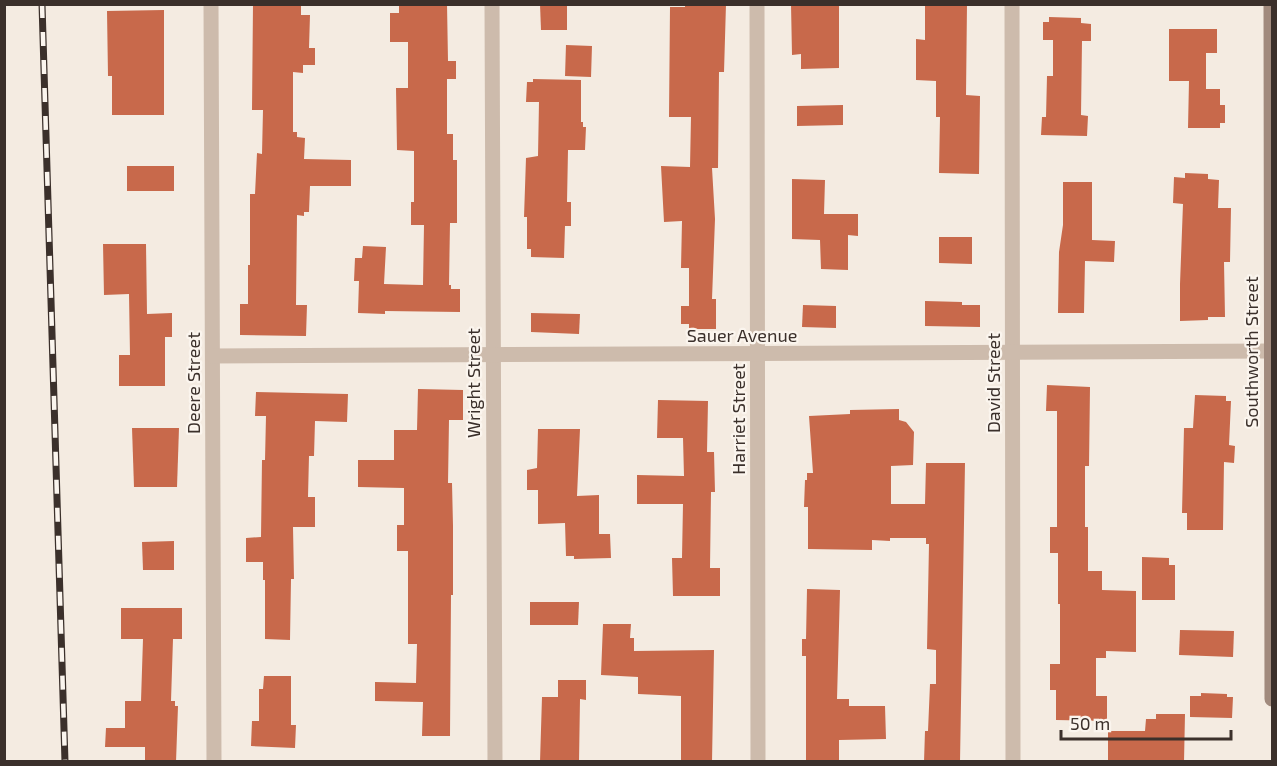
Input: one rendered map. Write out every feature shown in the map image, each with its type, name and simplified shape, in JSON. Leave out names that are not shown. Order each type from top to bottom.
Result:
[{"type":"main road","name":"Southworth Street","points":[[1271,4],[1272,699]]},
{"type":"street","name":"Deere Street","points":[[212,4],[214,762]]},
{"type":"street","name":"Wright Street","points":[[492,4],[495,762]]},
{"type":"street","name":"Harriet Street","points":[[757,4],[759,762]]},
{"type":"street","name":"David Street","points":[[1012,4],[1013,762]]},
{"type":"street","name":"Sauer Avenue","points":[[213,356],[1272,351]]},
{"type":"building","points":[[253,4],[301,4],[301,15],[310,15],[309,48],[315,48],[315,65],[303,65],[303,73],[293,72],[293,132],[297,132],[297,137],[305,138],[304,159],[351,160],[351,186],[310,186],[309,212],[304,212],[304,216],[297,215],[296,305],[307,305],[306,336],[240,335],[240,304],[248,304],[250,194],[255,194],[257,153],[262,154],[263,110],[252,110]]},
{"type":"building","points":[[399,4],[447,4],[448,61],[456,61],[456,79],[447,79],[447,134],[453,134],[453,160],[457,160],[457,223],[450,223],[449,285],[451,289],[460,289],[460,312],[358,313],[359,281],[354,281],[355,258],[362,258],[363,246],[386,247],[384,284],[423,285],[424,225],[411,225],[411,202],[414,202],[414,151],[397,150],[396,88],[408,88],[408,42],[390,42],[390,13],[399,13]]},
{"type":"building","points":[[540,4],[567,4],[567,30],[541,30]]},
{"type":"building","points":[[685,4],[726,4],[724,72],[719,72],[718,168],[712,168],[715,219],[712,299],[716,299],[716,329],[689,329],[689,324],[681,324],[681,306],[689,306],[689,268],[681,268],[682,221],[664,222],[661,166],[690,167],[691,117],[669,117],[670,7],[685,7]]},
{"type":"building","points":[[791,4],[839,4],[839,68],[801,69],[801,54],[792,55]]},
{"type":"building","points":[[925,4],[967,4],[966,95],[980,96],[979,174],[939,173],[940,117],[936,117],[936,81],[916,80],[916,39],[925,40]]},
{"type":"building","points":[[164,10],[164,115],[112,115],[112,76],[108,76],[107,11]]},
{"type":"building","points":[[1049,17],[1081,18],[1081,23],[1091,24],[1091,41],[1082,41],[1081,115],[1088,116],[1087,136],[1041,135],[1042,117],[1046,117],[1047,76],[1053,76],[1053,40],[1043,40],[1043,22],[1049,22]]},
{"type":"building","points":[[1169,29],[1217,29],[1217,53],[1206,53],[1206,89],[1220,89],[1220,105],[1225,105],[1225,123],[1220,123],[1220,128],[1188,128],[1189,81],[1169,81]]},
{"type":"building","points":[[566,45],[592,46],[591,77],[565,76]]},
{"type":"building","points":[[533,79],[581,80],[581,122],[583,122],[583,127],[586,127],[585,150],[568,150],[567,202],[571,202],[571,226],[565,226],[564,258],[531,257],[531,249],[527,249],[527,217],[524,217],[526,158],[538,156],[539,102],[526,102],[527,82],[533,82]]},
{"type":"building","points":[[843,105],[843,125],[797,126],[797,106]]},
{"type":"building","points":[[127,166],[174,166],[174,191],[127,191]]},
{"type":"building","points":[[1185,173],[1208,174],[1208,179],[1219,180],[1218,208],[1231,208],[1230,262],[1224,262],[1225,317],[1180,321],[1183,204],[1173,203],[1174,177],[1185,178]]},
{"type":"building","points":[[792,179],[825,180],[824,214],[858,214],[858,236],[848,235],[848,270],[821,269],[820,240],[792,239]]},
{"type":"building","points":[[1063,182],[1092,182],[1092,240],[1115,241],[1114,262],[1085,261],[1084,313],[1058,313]]},
{"type":"building","points":[[939,237],[972,237],[972,264],[939,263]]},
{"type":"building","points":[[103,244],[146,244],[147,314],[172,313],[172,337],[165,337],[165,386],[119,386],[119,355],[130,355],[129,294],[104,295]]},
{"type":"building","points":[[925,301],[980,305],[980,327],[925,326]]},
{"type":"building","points":[[803,305],[836,306],[836,328],[802,327]]},
{"type":"building","points":[[531,313],[580,314],[579,334],[531,332]]},
{"type":"building","points":[[1047,385],[1090,387],[1089,466],[1085,466],[1088,571],[1102,571],[1102,590],[1136,591],[1136,652],[1106,651],[1106,658],[1096,658],[1096,696],[1107,696],[1107,721],[1056,720],[1056,690],[1050,690],[1050,664],[1060,664],[1060,604],[1058,604],[1058,553],[1050,553],[1050,527],[1057,527],[1057,411],[1046,411]]},
{"type":"building","points":[[418,389],[463,390],[463,420],[449,420],[448,483],[452,483],[453,526],[450,736],[422,736],[423,702],[375,701],[375,682],[416,683],[417,644],[408,644],[408,551],[397,551],[397,525],[404,525],[404,488],[358,487],[358,460],[394,460],[394,430],[417,430]]},
{"type":"building","points":[[256,392],[348,394],[347,422],[315,421],[314,456],[309,456],[308,497],[315,497],[315,527],[293,527],[294,579],[291,579],[290,640],[265,639],[263,562],[246,562],[246,538],[261,537],[262,460],[265,460],[266,416],[255,416]]},
{"type":"building","points":[[1195,395],[1226,396],[1226,401],[1231,401],[1229,445],[1235,446],[1234,463],[1224,462],[1223,530],[1187,530],[1187,513],[1182,513],[1184,428],[1193,428]]},
{"type":"building","points":[[658,400],[708,401],[707,452],[714,452],[715,492],[711,492],[710,568],[720,568],[720,596],[673,596],[672,558],[682,558],[683,504],[637,504],[637,475],[684,476],[683,438],[657,438]]},
{"type":"building","points":[[899,409],[899,420],[906,422],[914,432],[913,465],[891,466],[891,504],[925,504],[926,463],[965,463],[960,762],[924,762],[930,684],[936,684],[936,650],[927,649],[929,544],[926,544],[926,538],[872,540],[872,550],[808,549],[808,507],[804,507],[805,480],[807,480],[807,473],[813,473],[809,416],[850,414],[850,410]]},
{"type":"building","points":[[132,428],[179,428],[177,487],[134,487]]},
{"type":"building","points":[[538,429],[580,429],[577,496],[599,495],[599,534],[610,534],[611,558],[574,559],[574,556],[566,556],[565,523],[538,524],[538,490],[527,490],[527,470],[537,468]]},
{"type":"building","points":[[174,541],[174,570],[143,570],[142,542]]},
{"type":"building","points":[[1142,557],[1169,558],[1169,565],[1175,565],[1175,600],[1142,600]]},
{"type":"building","points":[[807,589],[840,590],[837,699],[849,699],[849,706],[885,706],[886,739],[839,740],[839,762],[806,762],[806,656],[802,656],[802,639],[806,639]]},
{"type":"building","points":[[530,602],[579,602],[578,625],[530,625]]},
{"type":"building","points":[[121,608],[182,608],[182,639],[173,639],[171,701],[175,701],[175,706],[178,706],[176,762],[145,762],[145,747],[105,747],[106,728],[125,728],[125,701],[141,701],[143,639],[121,639]]},
{"type":"building","points":[[603,624],[631,624],[630,638],[634,638],[634,651],[714,650],[712,762],[681,762],[681,696],[638,694],[638,677],[601,675]]},
{"type":"building","points":[[1180,630],[1234,631],[1233,657],[1179,655]]},
{"type":"building","points":[[264,676],[291,676],[291,725],[296,725],[295,748],[251,746],[252,721],[259,721],[259,689],[263,689]]},
{"type":"building","points":[[558,680],[586,680],[586,700],[580,699],[579,762],[540,762],[542,697],[558,697]]},
{"type":"building","points":[[1201,693],[1227,694],[1227,697],[1233,697],[1232,718],[1190,717],[1190,696],[1201,696]]},
{"type":"building","points":[[1156,714],[1185,714],[1184,762],[1108,762],[1108,731],[1145,731],[1146,719],[1156,719]]},
{"type":"railway","points":[[42,4],[65,762]]}]
